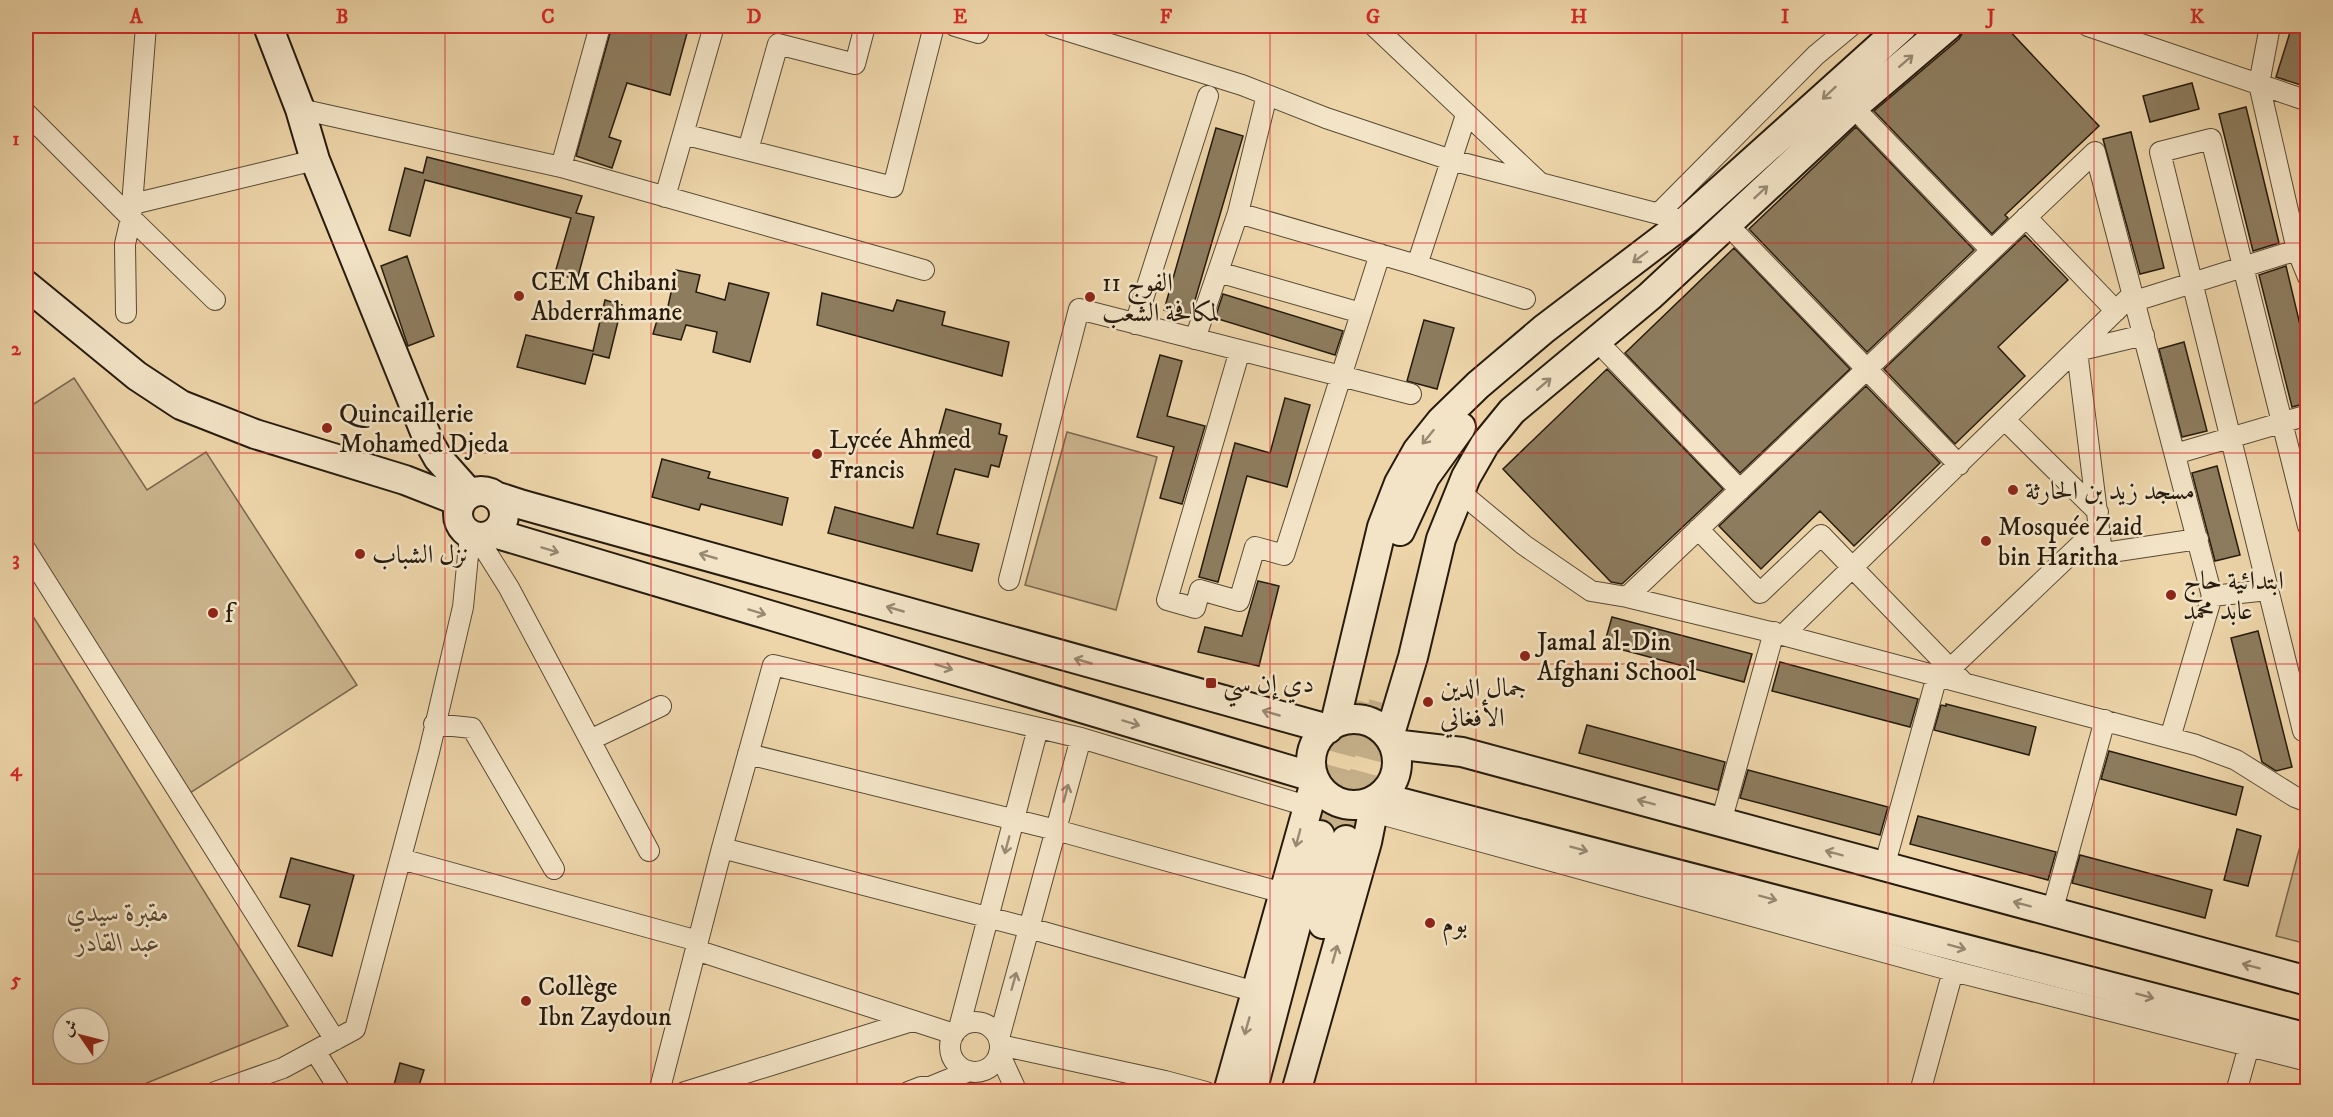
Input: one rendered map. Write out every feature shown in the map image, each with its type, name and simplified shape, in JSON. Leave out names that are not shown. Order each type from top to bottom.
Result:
[{"type":"main road","points":[[268,26],[300,109],[315,160],[429,442],[438,458],[475,497],[500,501],[504,515],[503,522],[480,535]]},
{"type":"main road","points":[[1331,726],[1382,527],[1399,483],[1417,451],[1453,408],[1544,329],[1686,221],[1903,26]]},
{"type":"main road","points":[[1544,329],[1446,446],[1425,477],[1409,507],[1398,536],[1369,702],[1442,504],[1472,447],[1488,427],[1512,411],[1650,296],[1853,106],[1948,26]]},
{"type":"main road","points":[[26,285],[128,370],[181,405],[255,434],[405,480],[534,508],[1331,726]]},
{"type":"main road","points":[[1391,740],[1441,539],[1460,492],[1485,444],[1512,411]]},
{"type":"main road","points":[[475,497],[458,514],[458,520],[465,531],[1312,788],[1338,802],[1357,806],[1374,804],[2307,1038]]},
{"type":"main road","points":[[1228,1092],[1312,788],[1311,755],[1316,742],[1331,726],[1347,720],[1365,721],[1381,728],[1391,740],[1398,764],[1395,778],[1374,804],[1367,842],[1296,1092]]},
{"type":"main road","points":[[1391,740],[1462,752],[2307,981]]},
{"type":"main road","points":[[1252,1092],[1333,837],[1278,1092]]},
{"type":"street","points":[[126,313],[125,244],[132,211],[146,26]]},
{"type":"street","points":[[561,168],[600,26]]},
{"type":"street","points":[[665,197],[714,26]]},
{"type":"street","points":[[748,150],[778,44],[855,64],[864,26]]},
{"type":"street","points":[[683,134],[893,187],[934,26]]},
{"type":"street","points":[[955,26],[978,33]]},
{"type":"street","points":[[1052,26],[1267,95],[1326,118],[1450,160],[1686,221]]},
{"type":"street","points":[[1374,26],[1540,183]]},
{"type":"street","points":[[1658,214],[1816,55],[1851,26]]},
{"type":"street","points":[[2088,26],[2307,101]]},
{"type":"street","points":[[2270,26],[2259,84],[2297,250],[2307,277]]},
{"type":"street","points":[[1195,339],[1238,213],[1267,95]]},
{"type":"street","points":[[1135,324],[1208,96]]},
{"type":"street","points":[[1853,106],[1991,250]]},
{"type":"street","points":[[300,109],[561,168],[924,270]]},
{"type":"street","points":[[26,113],[132,211],[215,300]]},
{"type":"street","points":[[1416,265],[1466,115]]},
{"type":"street","points":[[2307,526],[2211,139],[2160,152],[2303,731],[2307,730]]},
{"type":"street","points":[[1627,597],[2095,152],[2212,596],[2170,738]]},
{"type":"street","points":[[132,211],[315,160]]},
{"type":"street","points":[[1238,213],[1525,299]]},
{"type":"street","points":[[2026,218],[2116,311]]},
{"type":"street","points":[[1727,224],[1959,465]]},
{"type":"street","points":[[1721,822],[1779,634],[1852,568],[2116,311],[2134,297],[2192,283],[2297,250]]},
{"type":"street","points":[[1240,350],[1167,600],[1195,608],[1200,590],[1239,602],[1255,547],[1284,555],[1380,254]]},
{"type":"street","points":[[1218,272],[1361,313]]},
{"type":"street","points":[[1009,580],[1079,309],[1411,394]]},
{"type":"street","points":[[2077,351],[2144,335]]},
{"type":"street","points":[[1596,340],[1740,490]]},
{"type":"street","points":[[2077,351],[2102,554]]},
{"type":"street","points":[[2175,454],[2230,436],[2307,416]]},
{"type":"street","points":[[2005,420],[2098,519]]},
{"type":"street","points":[[1460,492],[1524,545],[1591,591],[1627,597],[1944,673],[1964,683],[2212,750],[2257,772],[2295,797],[2307,802]]},
{"type":"street","points":[[1884,867],[1944,673],[2064,559],[2098,519]]},
{"type":"street","points":[[1698,529],[1760,593],[1821,535],[1944,673]]},
{"type":"street","points":[[215,1092],[283,1068],[355,1029],[401,859],[480,535]]},
{"type":"street","points":[[480,535],[649,851]]},
{"type":"street","points":[[2064,559],[2198,539]]},
{"type":"street","points":[[26,550],[335,1040]]},
{"type":"street","points":[[2212,596],[2268,590]]},
{"type":"street","points":[[660,1092],[722,849],[773,665],[1081,738],[1312,788]]},
{"type":"street","points":[[590,740],[661,706]]},
{"type":"street","points":[[2052,912],[2105,720]]},
{"type":"street","points":[[434,724],[472,728],[554,869]]},
{"type":"street","points":[[1038,728],[950,1049],[956,1063],[969,1071],[977,1072],[991,1066],[999,1045],[1081,738]]},
{"type":"street","points":[[748,754],[1056,830],[1283,893]]},
{"type":"street","points":[[1374,804],[1953,971],[2307,1061]]},
{"type":"street","points":[[722,849],[1029,928],[1256,992]]},
{"type":"street","points":[[401,859],[697,945],[912,1021],[956,1031]]},
{"type":"street","points":[[1920,1092],[1953,971]]},
{"type":"street","points":[[686,1092],[912,1021]]},
{"type":"street","points":[[956,1031],[965,1024],[981,1022],[988,1026],[999,1045],[1017,1092]]},
{"type":"street","points":[[999,1045],[1165,1080],[1206,1092]]},
{"type":"street","points":[[2236,1092],[2249,1046]]},
{"type":"street","points":[[315,1051],[341,1092]]},
{"type":"street","points":[[908,1092],[921,1087],[931,1089],[969,1071]]},
{"type":"green space","name":"f","points":[[74,378],[147,490],[206,452],[357,685],[190,793],[26,539],[26,409]]},
{"type":"green space","points":[[1067,432],[1157,457],[1116,610],[1025,585]]},
{"type":"green space","name":"مقبرة سيدي عبد القادر","points":[[26,605],[288,1026],[127,1091],[26,1091]]},
{"type":"green space","points":[[2308,820],[2307,944],[2276,936]]},
{"type":"building","points":[[612,26],[689,26],[670,95],[627,83],[609,137],[621,141],[612,168],[576,156]]},
{"type":"building","points":[[1964,26],[2005,26],[2099,126],[2005,215],[2008,218],[1992,234],[1874,111],[1959,39]]},
{"type":"building","points":[[2292,26],[2307,26],[2307,87],[2276,77]]},
{"type":"building","points":[[2192,83],[2199,109],[2150,122],[2143,96]]},
{"type":"building","points":[[2246,107],[2279,243],[2253,251],[2219,114]]},
{"type":"building","points":[[1856,127],[1974,250],[1867,352],[1749,229]]},
{"type":"building","points":[[1216,128],[1243,136],[1190,317],[1164,310]]},
{"type":"building","points":[[2131,132],[2164,268],[2140,274],[2103,139]]},
{"type":"building","points":[[427,157],[582,196],[576,213],[594,217],[577,280],[555,273],[571,218],[425,180],[410,236],[389,230],[405,168],[423,173]]},
{"type":"building","points":[[2025,235],[2068,280],[1998,347],[2025,376],[1955,444],[1884,369]]},
{"type":"building","points":[[1734,248],[1850,369],[1740,473],[1625,353]]},
{"type":"building","points":[[407,256],[434,336],[408,346],[381,266]]},
{"type":"building","points":[[2286,266],[2307,354],[2307,403],[2292,407],[2259,275]]},
{"type":"building","points":[[676,270],[700,275],[696,292],[725,300],[729,283],[769,293],[750,362],[713,352],[717,332],[686,325],[681,340],[653,334],[660,310],[667,311]]},
{"type":"building","points":[[822,293],[893,311],[897,300],[945,312],[942,325],[1009,342],[1002,376],[817,325]]},
{"type":"building","points":[[1223,294],[1343,331],[1335,355],[1215,318]]},
{"type":"building","points":[[605,300],[622,305],[609,358],[593,354],[585,384],[517,367],[526,335],[593,351]]},
{"type":"building","points":[[1424,320],[1454,328],[1437,389],[1407,381]]},
{"type":"building","points":[[2184,342],[2207,431],[2182,437],[2159,349]]},
{"type":"building","points":[[1160,355],[1182,361],[1167,416],[1205,426],[1182,504],[1160,498],[1174,447],[1137,437]]},
{"type":"building","points":[[1607,369],[1723,489],[1622,584],[1611,582],[1503,469]]},
{"type":"building","points":[[1866,386],[1940,463],[1854,546],[1820,511],[1761,569],[1719,526]]},
{"type":"building","points":[[1285,398],[1310,405],[1287,487],[1247,476],[1218,582],[1199,577],[1235,443],[1270,453]]},
{"type":"building","points":[[946,409],[1001,424],[999,434],[1007,436],[999,467],[991,465],[988,477],[955,469],[937,534],[979,544],[972,571],[828,533],[835,507],[913,528]]},
{"type":"building","points":[[662,459],[710,472],[708,478],[788,498],[782,525],[701,504],[699,510],[652,497]]},
{"type":"building","points":[[2217,466],[2240,555],[2215,561],[2192,473]]},
{"type":"building","points":[[1258,581],[1279,586],[1259,666],[1198,652],[1205,627],[1242,636]]},
{"type":"building","points":[[1612,617],[1752,654],[1744,682],[1604,645]]},
{"type":"building","points":[[2258,631],[2292,767],[2276,771],[2262,762],[2231,638]]},
{"type":"building","points":[[1780,662],[1918,699],[1910,727],[1772,691]]},
{"type":"building","points":[[1946,704],[2036,727],[2029,755],[1934,730],[1941,705],[1946,706]]},
{"type":"building","points":[[1587,725],[1725,762],[1718,790],[1579,753]]},
{"type":"building","points":[[2109,751],[2243,787],[2236,815],[2101,779]]},
{"type":"building","points":[[1748,770],[1888,807],[1880,835],[1740,798]]},
{"type":"building","points":[[1918,816],[2056,852],[2048,880],[1910,844]]},
{"type":"building","points":[[2237,829],[2261,836],[2248,886],[2224,880]]},
{"type":"building","points":[[2080,855],[2212,890],[2205,918],[2072,883]]},
{"type":"building","points":[[291,858],[354,875],[332,956],[298,946],[310,905],[280,897]]},
{"type":"building","points":[[400,1063],[424,1070],[417,1092],[392,1092]]},
{"type":"tunnel","points":[[1320,835],[1356,700]]},
{"type":"tunnel","points":[[1346,840],[1383,703]]},
{"type":"place","name":"CEM Chibani Abderrahmane","points":[[519,296]]},
{"type":"place","name":"الفوج 11 لمكافحة الشعب","points":[[1090,297]]},
{"type":"place","name":"Quincaillerie Mohamed Djeda","points":[[327,428]]},
{"type":"place","name":"Lycée Ahmed Francis","points":[[817,454]]},
{"type":"place","name":"مسجد زيد بن الحارثة","points":[[2013,490]]},
{"type":"place","name":"Mosquée Zaid bin Haritha","points":[[1986,541]]},
{"type":"place","name":"نزل الشباب","points":[[360,554]]},
{"type":"place","name":"ابتدائية حاج عابد محمد","points":[[2171,595]]},
{"type":"place","name":"f","points":[[213,613]]},
{"type":"place","name":"Jamal al-Din Afghani School","points":[[1525,656]]},
{"type":"place","name":"دي إن سي","points":[[1211,683]]},
{"type":"place","name":"جمال الدين الأفغاني","points":[[1428,702]]},
{"type":"place","name":"بوم","points":[[1430,923]]},
{"type":"place","name":"Collège Ibn Zaydoun","points":[[526,1001]]}]
